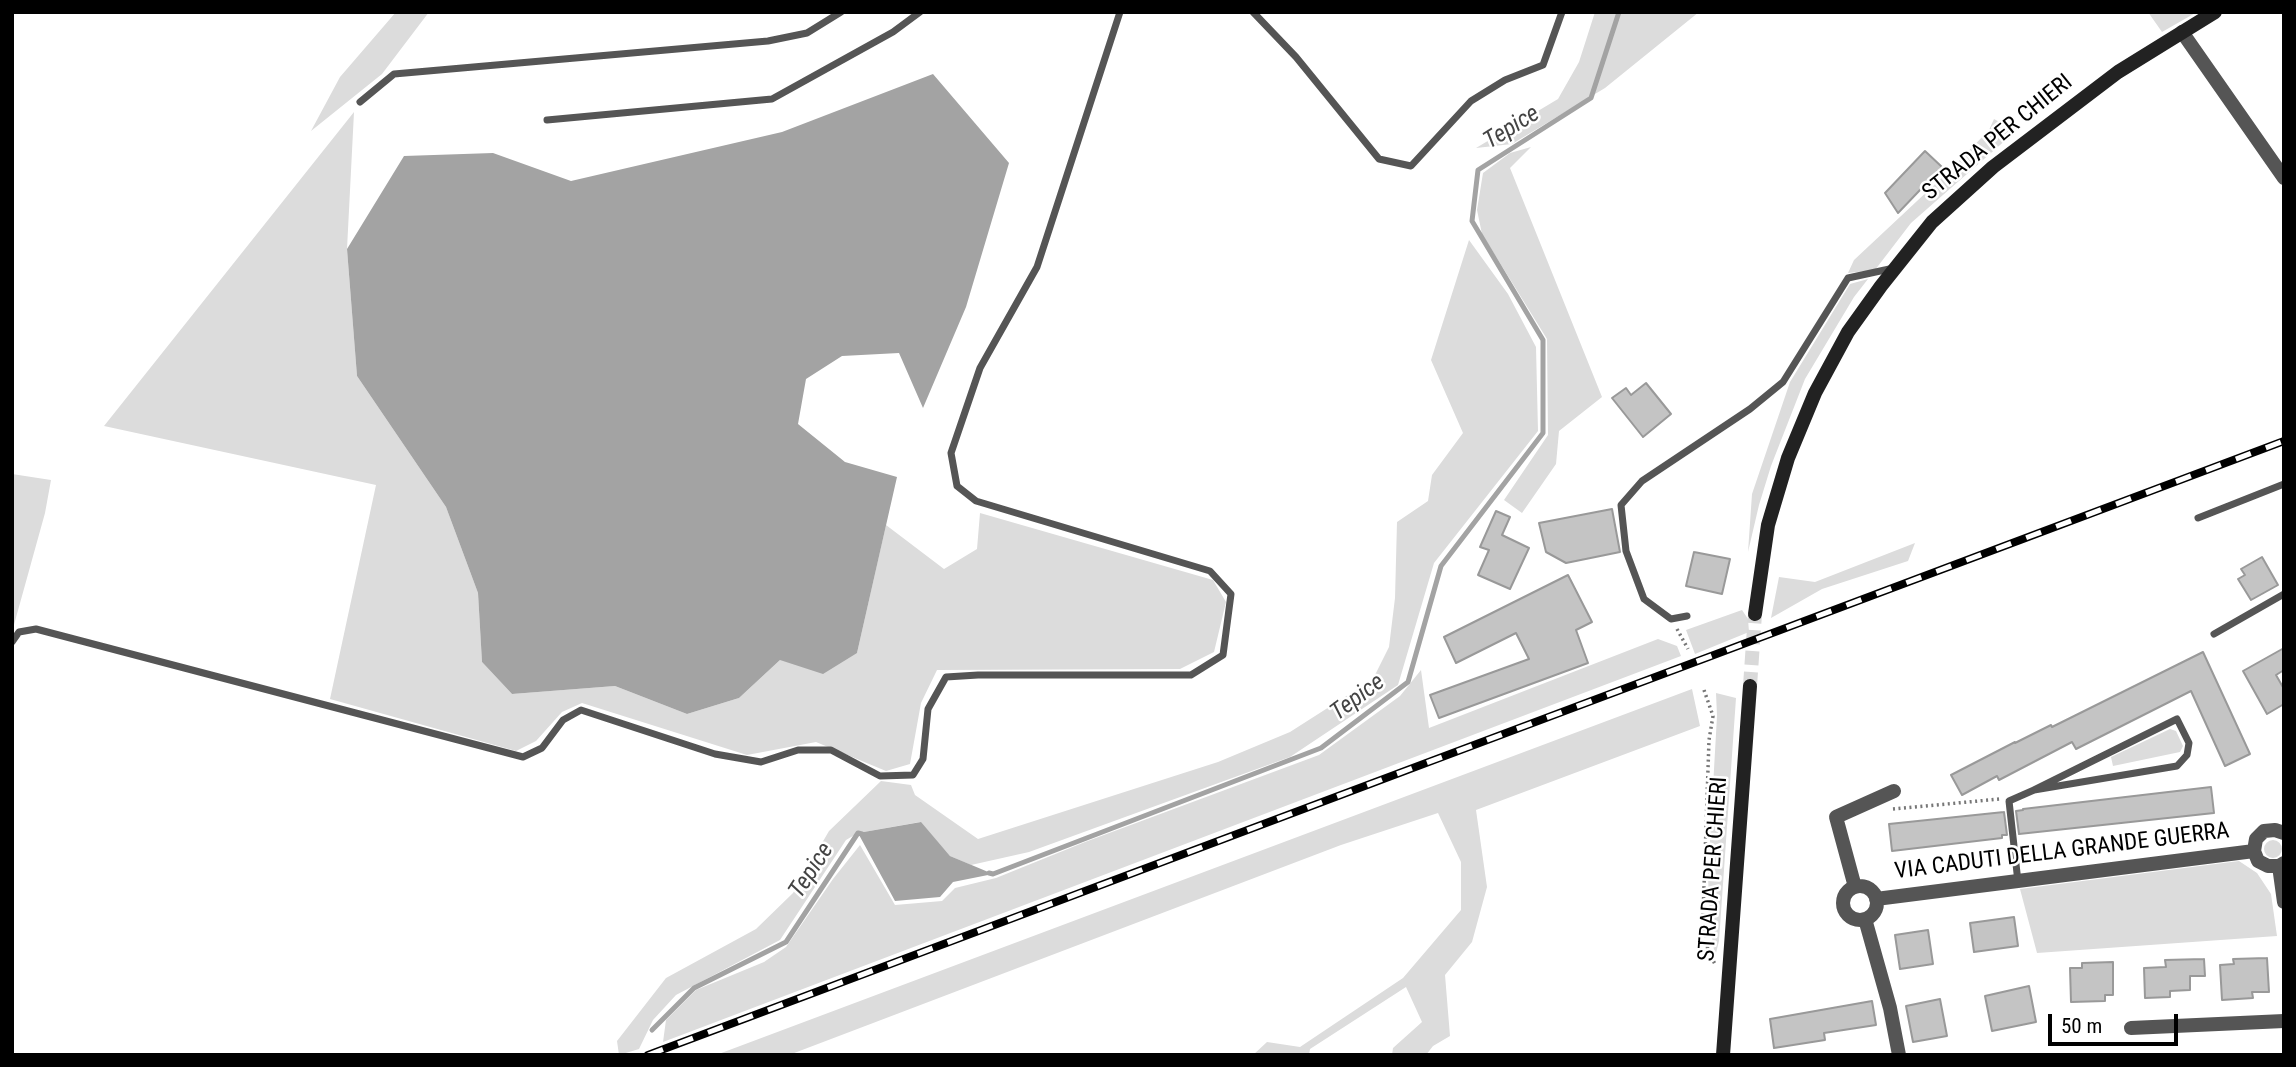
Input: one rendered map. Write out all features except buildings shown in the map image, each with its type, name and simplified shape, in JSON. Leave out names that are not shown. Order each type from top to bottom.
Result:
[{"type":"main road","name":"STRADA PER CHIERI","points":[[1755,614],[1768,525],[1788,458],[1815,393],[1848,332],[1895,268],[1932,222],[1993,167],[2107,80],[2216,12]]},
{"type":"main road","name":"STRADA PER CHIERI","points":[[1723,1055],[1750,686]]},
{"type":"street","points":[[2182,32],[2284,178]]},
{"type":"street","points":[[1855,887],[1836,817],[1894,791]]},
{"type":"street","points":[[2284,834],[2275,830],[2264,831],[2256,839],[2254,851],[2263,864],[2281,864],[2284,902]]},
{"type":"street","name":"VIA CADUTI DELLA GRANDE GUERRA","points":[[1876,899],[2254,851]]},
{"type":"street","points":[[1855,887],[1869,888],[1876,899],[1874,913],[1865,919],[1854,919],[1843,907],[1847,891],[1855,887]]},
{"type":"street","points":[[1865,919],[1890,1008],[1899,1055]]},
{"type":"street","points":[[2131,1028],[2284,1021]]},
{"type":"lane","points":[[360,102],[394,74],[768,41],[807,33],[841,12]]},
{"type":"lane","points":[[547,120],[772,99],[893,32],[920,12]]},
{"type":"lane","points":[[12,642],[19,632],[36,629],[523,757],[542,748],[563,720],[581,710],[715,754],[761,762],[798,750],[831,750],[880,776],[913,775],[923,759],[928,709],[946,677],[978,674],[1191,675],[1223,655],[1231,594],[1210,571],[976,501],[957,486],[951,453],[980,368],[1037,267],[1120,12]]},
{"type":"lane","points":[[1253,12],[1296,57],[1380,159],[1411,166],[1471,101],[1505,80],[1543,65],[1562,12]]},
{"type":"lane","points":[[1687,615],[1671,619],[1644,599],[1626,551],[1621,505],[1642,481],[1750,409],[1783,382],[1848,278],[1895,268]]},
{"type":"lane","points":[[2198,518],[2284,484]]},
{"type":"lane","points":[[2214,634],[2284,594]]},
{"type":"lane","points":[[2018,882],[2008,801],[2177,719],[2189,743],[2188,755],[2177,766],[2034,790]]},
{"type":"path","points":[[1671,619],[1688,649]]},
{"type":"path","points":[[1704,690],[1713,716],[1703,916],[1708,951],[1727,988]]},
{"type":"path","points":[[1868,803],[1894,810],[1999,798],[2008,801]]},
{"type":"shaded area","points":[[396,12],[429,12],[382,74],[311,131],[340,77]]},
{"type":"shaded area","points":[[1595,12],[1699,12],[1605,88],[1512,144],[1476,148],[1558,99],[1579,62]]},
{"type":"shaded area","points":[[2148,12],[2197,12],[2162,32]]},
{"type":"shaded area","points":[[933,74],[1009,163],[966,307],[923,408],[899,353],[842,356],[806,379],[798,424],[845,462],[897,477],[857,653],[823,674],[780,660],[739,698],[687,714],[615,686],[512,694],[482,662],[478,593],[446,507],[357,376],[347,249],[404,156],[493,153],[571,181],[782,132]]},
{"type":"shaded area","points":[[354,112],[347,249],[357,376],[446,507],[478,593],[482,662],[512,694],[615,686],[687,714],[739,698],[780,660],[857,653],[886,525],[944,569],[977,549],[980,513],[1213,580],[1226,602],[1214,652],[1180,669],[937,670],[921,703],[910,764],[886,771],[816,742],[747,755],[582,703],[562,712],[536,741],[516,751],[330,699],[376,485],[104,426]]},
{"type":"shaded area","points":[[1994,119],[2016,131],[1911,223],[1875,270],[1848,273],[1854,260],[1948,172],[1989,130]]},
{"type":"shaded area","points":[[1531,147],[1510,168],[1602,397],[1559,431],[1556,464],[1522,513],[1504,500],[1548,435],[1547,339],[1482,234],[1477,210],[1483,173],[1510,153]]},
{"type":"shaded area","points":[[1469,240],[1508,294],[1536,347],[1538,431],[1434,563],[1398,685],[1290,757],[1029,852],[971,865],[950,856],[920,822],[858,833],[846,840],[780,940],[676,995],[653,1020],[639,1049],[619,1055],[617,1041],[666,978],[756,929],[793,893],[829,831],[881,781],[911,785],[915,795],[978,839],[1218,762],[1290,732],[1373,679],[1389,647],[1395,598],[1397,522],[1428,501],[1432,475],[1463,433],[1431,360]]},
{"type":"shaded area","points":[[1868,279],[1854,297],[1805,379],[1771,466],[1748,552],[1752,494],[1790,382],[1850,284]]},
{"type":"shaded area","points":[[12,474],[51,480],[45,513],[12,632]]},
{"type":"shaded area","points":[[1915,543],[1908,561],[1822,589],[1771,618],[1779,577],[1815,582]]},
{"type":"shaded area","points":[[1742,610],[1748,619],[1749,632],[1695,654],[1686,630]]},
{"type":"shaded area","points":[[1658,639],[1677,646],[1681,656],[663,1042],[666,1020],[696,990],[764,962],[786,947],[860,845],[895,905],[942,901],[955,888],[996,878],[1319,755],[1400,696],[1421,670],[1429,728]]},
{"type":"shaded area","points":[[1692,689],[1700,726],[1476,810],[1487,887],[1472,942],[1445,975],[1450,1036],[1433,1046],[1426,1055],[1392,1055],[1393,1048],[1422,1022],[1406,987],[1310,1049],[1309,1055],[1253,1055],[1267,1042],[1300,1047],[1403,978],[1461,910],[1461,862],[1438,813],[1341,845],[789,1055],[716,1055]]},
{"type":"shaded area","points":[[1716,693],[1736,698],[1719,941],[1715,957],[1708,876]]},
{"type":"shaded area","points":[[2170,729],[2176,731],[2183,746],[2180,752],[2113,766],[2111,757]]},
{"type":"shaded area","points":[[921,822],[950,856],[993,874],[953,882],[940,897],[895,901],[858,833]]},
{"type":"shaded area","points":[[2269,840],[2277,840],[2282,849],[2280,856],[2269,858],[2264,853],[2264,845]]},
{"type":"shaded area","points":[[2239,861],[2257,873],[2271,894],[2277,936],[2037,953],[2020,889]]},
{"type":"waterway","name":"Tepice","points":[[989,873],[993,874],[1321,748],[1408,682],[1441,566],[1543,433],[1543,340],[1472,221],[1478,170],[1591,98],[1619,12]]},
{"type":"waterway","name":"Tepice","points":[[652,1030],[694,988],[786,942],[858,833],[862,834]]},
{"type":"tunnel","points":[[1750,686],[1755,614]]},
{"type":"railway","points":[[648,1055],[2284,441]]}]
